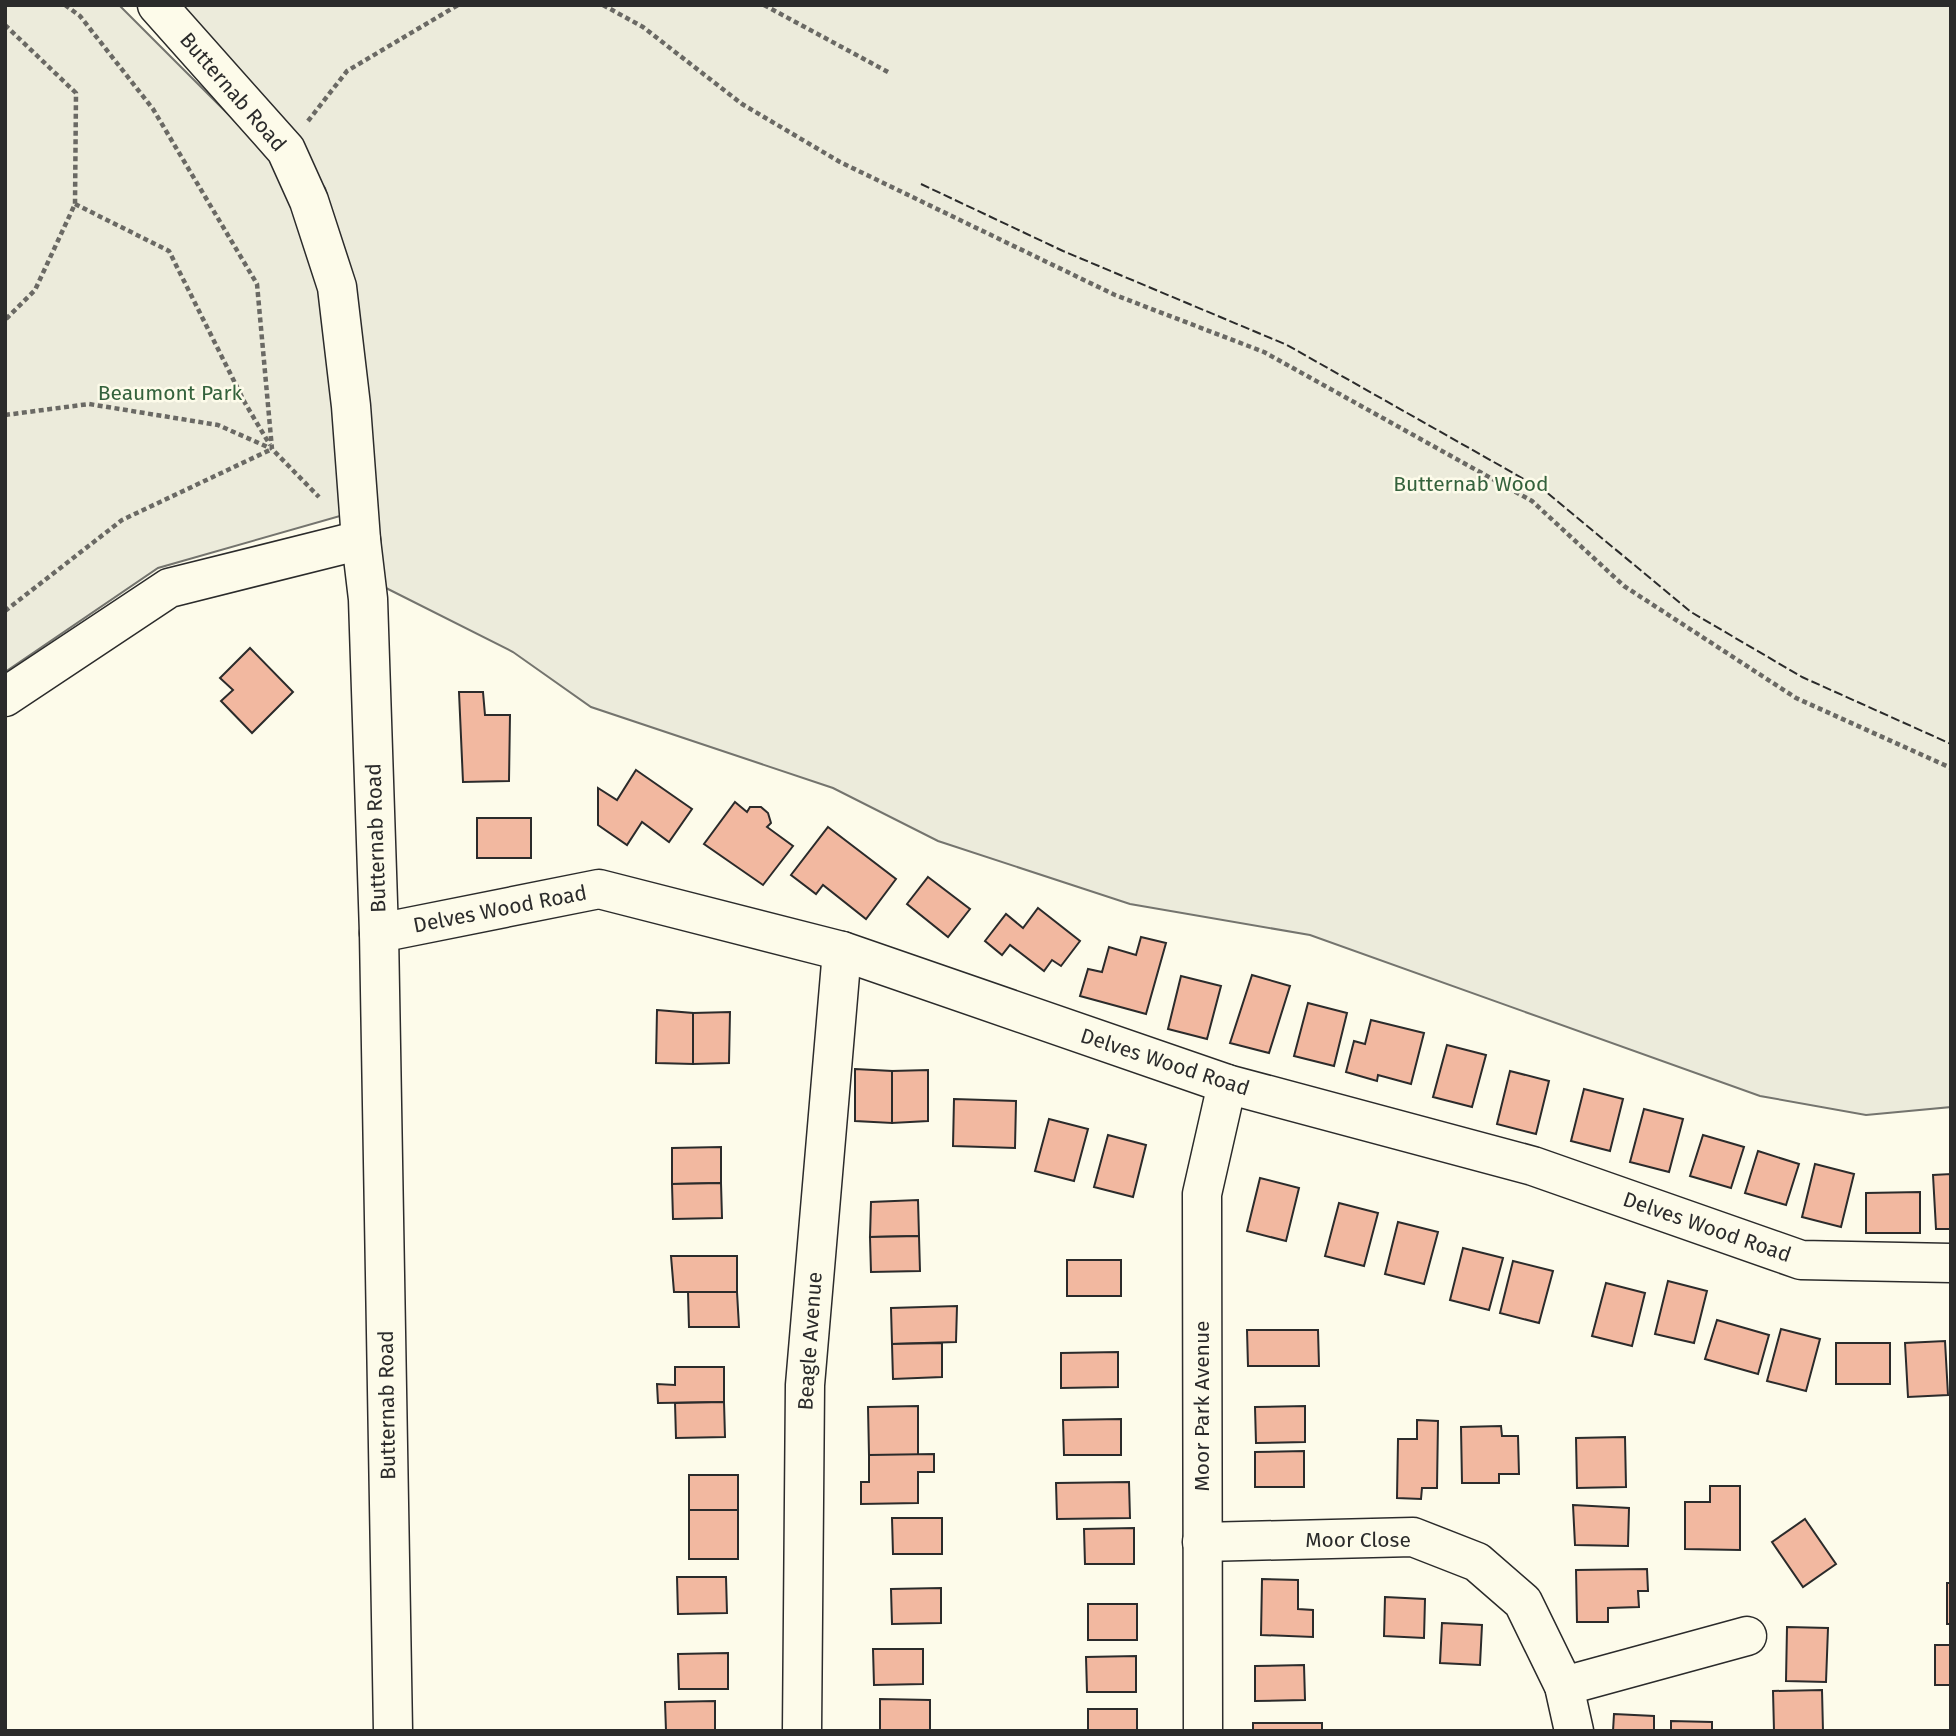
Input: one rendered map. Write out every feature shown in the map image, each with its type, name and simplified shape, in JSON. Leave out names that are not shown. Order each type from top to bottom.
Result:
[{"type":"street","name":"Butternab Road","points":[[157,5],[286,150],[309,201],[337,287],[351,406],[368,599],[380,933],[393,1731]]},
{"type":"street","points":[[5,697],[169,588],[361,540]]},
{"type":"street","name":"Delves Wood Road","points":[[380,933],[599,889],[842,951],[1227,1084],[1533,1166],[1801,1260],[1951,1263]]},
{"type":"street","name":"Beagle Avenue","points":[[802,1731],[805,1385],[842,951]]},
{"type":"street","name":"Moor Park Avenue","points":[[1203,1731],[1202,1195],[1227,1084]]},
{"type":"street","name":"Moor Close","points":[[1202,1542],[1413,1536],[1477,1562],[1523,1602],[1564,1686],[1574,1731]]},
{"type":"street","points":[[1564,1686],[1747,1636]]},
{"type":"path","points":[[65,5],[80,16],[153,109],[257,284],[272,449]]},
{"type":"path","points":[[286,150],[347,71],[458,5]]},
{"type":"path","points":[[603,5],[643,27],[742,104],[840,162],[1115,295],[1264,352],[1532,501],[1623,586],[1796,698],[1951,768]]},
{"type":"path","points":[[764,5],[888,72]]},
{"type":"path","points":[[5,25],[76,93],[75,204],[35,290],[5,320]]},
{"type":"path","points":[[75,204],[169,251],[245,403],[272,449],[361,540]]},
{"type":"path","points":[[5,415],[89,404],[218,425],[272,449]]},
{"type":"path","points":[[5,611],[122,520],[272,449]]},
{"type":"green space","name":"Beaumont Park","points":[[5,5],[119,5],[284,170],[326,298],[347,514],[158,568],[5,672]]},
{"type":"green space","name":"Butternab Wood","points":[[172,5],[1951,5],[1951,1107],[1866,1115],[1760,1096],[1310,935],[1130,904],[938,841],[833,788],[591,707],[513,652],[384,587],[355,289],[325,188],[237,74]]},
{"type":"building","points":[[250,648],[293,692],[252,733],[221,701],[233,690],[220,678]]},
{"type":"building","points":[[459,692],[483,692],[485,715],[510,715],[509,781],[463,782]]},
{"type":"building","points":[[636,770],[692,809],[669,842],[642,822],[627,845],[598,825],[598,788],[617,800]]},
{"type":"building","points":[[735,802],[747,812],[750,807],[761,807],[768,813],[771,823],[767,827],[793,846],[763,885],[704,844]]},
{"type":"building","points":[[477,818],[531,818],[531,858],[477,858]]},
{"type":"building","points":[[828,827],[896,879],[866,919],[823,885],[816,894],[791,875]]},
{"type":"building","points":[[928,877],[970,909],[948,937],[907,904]]},
{"type":"building","points":[[1038,908],[1080,941],[1061,966],[1052,960],[1044,971],[1010,945],[1002,955],[985,941],[1006,914],[1023,928]]},
{"type":"building","points":[[1141,937],[1166,943],[1146,1014],[1080,996],[1088,969],[1102,972],[1109,947],[1136,955]]},
{"type":"building","points":[[1252,975],[1290,986],[1269,1053],[1230,1043]]},
{"type":"building","points":[[1181,976],[1221,986],[1207,1039],[1168,1029]]},
{"type":"building","points":[[1308,1003],[1347,1013],[1334,1066],[1294,1056]]},
{"type":"building","points":[[657,1010],[693,1013],[693,1064],[656,1063]]},
{"type":"building","points":[[730,1012],[729,1063],[693,1064],[693,1013]]},
{"type":"building","points":[[1371,1020],[1424,1033],[1411,1084],[1378,1075],[1377,1081],[1346,1072],[1354,1041],[1365,1044]]},
{"type":"building","points":[[1447,1045],[1486,1055],[1472,1107],[1433,1097]]},
{"type":"building","points":[[855,1069],[892,1071],[892,1123],[855,1121]]},
{"type":"building","points":[[928,1070],[928,1121],[892,1123],[892,1071]]},
{"type":"building","points":[[1510,1071],[1549,1081],[1536,1134],[1497,1124]]},
{"type":"building","points":[[1584,1089],[1623,1099],[1610,1151],[1571,1141]]},
{"type":"building","points":[[954,1099],[1016,1101],[1015,1148],[953,1146]]},
{"type":"building","points":[[1644,1109],[1683,1119],[1669,1172],[1630,1162]]},
{"type":"building","points":[[1049,1119],[1088,1129],[1074,1181],[1035,1171]]},
{"type":"building","points":[[1108,1135],[1146,1145],[1133,1197],[1094,1187]]},
{"type":"building","points":[[1703,1135],[1744,1147],[1731,1188],[1690,1176]]},
{"type":"building","points":[[721,1147],[721,1183],[672,1184],[672,1148]]},
{"type":"building","points":[[1758,1151],[1799,1164],[1786,1205],[1745,1193]]},
{"type":"building","points":[[1815,1164],[1854,1174],[1841,1227],[1802,1217]]},
{"type":"building","points":[[1951,1174],[1951,1229],[1936,1229],[1933,1175]]},
{"type":"building","points":[[1260,1178],[1299,1188],[1286,1241],[1247,1231]]},
{"type":"building","points":[[721,1183],[722,1218],[673,1219],[672,1184]]},
{"type":"building","points":[[1920,1192],[1920,1233],[1866,1233],[1866,1193]]},
{"type":"building","points":[[918,1200],[919,1236],[870,1237],[871,1202]]},
{"type":"building","points":[[1339,1203],[1378,1213],[1364,1266],[1325,1256]]},
{"type":"building","points":[[1398,1222],[1438,1232],[1424,1284],[1385,1274]]},
{"type":"building","points":[[919,1236],[920,1271],[871,1272],[870,1237]]},
{"type":"building","points":[[1463,1248],[1503,1258],[1489,1310],[1450,1300]]},
{"type":"building","points":[[671,1256],[737,1256],[737,1292],[674,1292]]},
{"type":"building","points":[[1067,1260],[1121,1260],[1121,1296],[1067,1296]]},
{"type":"building","points":[[1513,1261],[1553,1271],[1539,1323],[1500,1313]]},
{"type":"building","points":[[1668,1281],[1707,1291],[1694,1343],[1655,1334]]},
{"type":"building","points":[[1606,1283],[1645,1293],[1632,1346],[1592,1336]]},
{"type":"building","points":[[688,1292],[737,1292],[739,1327],[689,1327]]},
{"type":"building","points":[[957,1306],[956,1342],[892,1344],[891,1308]]},
{"type":"building","points":[[1717,1320],[1769,1335],[1758,1374],[1705,1359]]},
{"type":"building","points":[[1781,1329],[1820,1339],[1806,1391],[1767,1381]]},
{"type":"building","points":[[1247,1330],[1318,1330],[1319,1366],[1248,1366]]},
{"type":"building","points":[[1945,1341],[1948,1395],[1908,1397],[1905,1343]]},
{"type":"building","points":[[942,1343],[942,1377],[893,1379],[892,1344]]},
{"type":"building","points":[[1836,1343],[1890,1343],[1890,1384],[1836,1384]]},
{"type":"building","points":[[1118,1352],[1118,1387],[1061,1388],[1061,1353]]},
{"type":"building","points":[[675,1367],[724,1367],[724,1402],[658,1403],[657,1384],[675,1385]]},
{"type":"building","points":[[724,1402],[725,1437],[676,1438],[675,1403]]},
{"type":"building","points":[[918,1406],[918,1455],[869,1455],[868,1407]]},
{"type":"building","points":[[1305,1406],[1305,1442],[1256,1443],[1255,1407]]},
{"type":"building","points":[[1121,1419],[1121,1455],[1064,1455],[1063,1420]]},
{"type":"building","points":[[1417,1420],[1438,1421],[1437,1488],[1422,1488],[1421,1499],[1397,1498],[1398,1439],[1417,1439]]},
{"type":"building","points":[[1501,1426],[1502,1436],[1518,1436],[1519,1474],[1499,1474],[1499,1483],[1462,1483],[1461,1427]]},
{"type":"building","points":[[1625,1437],[1626,1487],[1577,1488],[1576,1438]]},
{"type":"building","points":[[1304,1451],[1304,1487],[1255,1487],[1255,1452]]},
{"type":"building","points":[[934,1454],[934,1472],[918,1472],[918,1503],[861,1504],[861,1482],[869,1482],[869,1455]]},
{"type":"building","points":[[689,1475],[738,1475],[738,1510],[689,1510]]},
{"type":"building","points":[[1129,1482],[1130,1518],[1057,1519],[1056,1483]]},
{"type":"building","points":[[1710,1486],[1740,1486],[1740,1550],[1685,1549],[1685,1502],[1710,1502]]},
{"type":"building","points":[[1573,1505],[1629,1508],[1628,1546],[1575,1545]]},
{"type":"building","points":[[689,1510],[738,1510],[738,1559],[689,1559]]},
{"type":"building","points":[[892,1518],[942,1518],[942,1554],[893,1554]]},
{"type":"building","points":[[1805,1519],[1836,1564],[1803,1587],[1772,1542]]},
{"type":"building","points":[[1134,1528],[1134,1564],[1085,1564],[1084,1529]]},
{"type":"building","points":[[1647,1569],[1648,1591],[1638,1591],[1639,1607],[1608,1608],[1608,1622],[1577,1622],[1576,1570]]},
{"type":"building","points":[[677,1577],[726,1577],[727,1613],[678,1614]]},
{"type":"building","points":[[1262,1579],[1298,1580],[1298,1609],[1313,1610],[1313,1637],[1261,1635]]},
{"type":"building","points":[[1947,1583],[1951,1583],[1951,1624],[1947,1624]]},
{"type":"building","points":[[941,1588],[941,1623],[892,1624],[891,1589]]},
{"type":"building","points":[[1385,1597],[1425,1599],[1424,1638],[1384,1636]]},
{"type":"building","points":[[1088,1604],[1137,1604],[1137,1640],[1088,1640]]},
{"type":"building","points":[[1442,1623],[1482,1625],[1480,1665],[1440,1663]]},
{"type":"building","points":[[1787,1627],[1828,1628],[1826,1682],[1786,1681]]},
{"type":"building","points":[[1935,1645],[1951,1645],[1951,1685],[1935,1685]]},
{"type":"building","points":[[873,1649],[923,1649],[923,1684],[874,1685]]},
{"type":"building","points":[[728,1653],[728,1689],[679,1689],[678,1654]]},
{"type":"building","points":[[1136,1656],[1136,1692],[1087,1692],[1086,1657]]},
{"type":"building","points":[[1304,1665],[1305,1700],[1255,1701],[1255,1666]]},
{"type":"building","points":[[1822,1690],[1823,1731],[1774,1731],[1773,1691]]},
{"type":"building","points":[[880,1699],[930,1700],[930,1731],[880,1731]]},
{"type":"building","points":[[715,1701],[715,1731],[666,1731],[665,1702]]},
{"type":"building","points":[[1088,1709],[1137,1709],[1137,1731],[1088,1731]]},
{"type":"building","points":[[1614,1714],[1654,1716],[1654,1731],[1613,1731]]},
{"type":"building","points":[[1671,1721],[1712,1722],[1712,1731],[1671,1731]]},
{"type":"building","points":[[1253,1723],[1322,1723],[1322,1731],[1253,1731]]},
{"type":"fence","points":[[921,184],[1063,251],[1287,345],[1545,491],[1691,612],[1802,677],[1951,744]]}]
